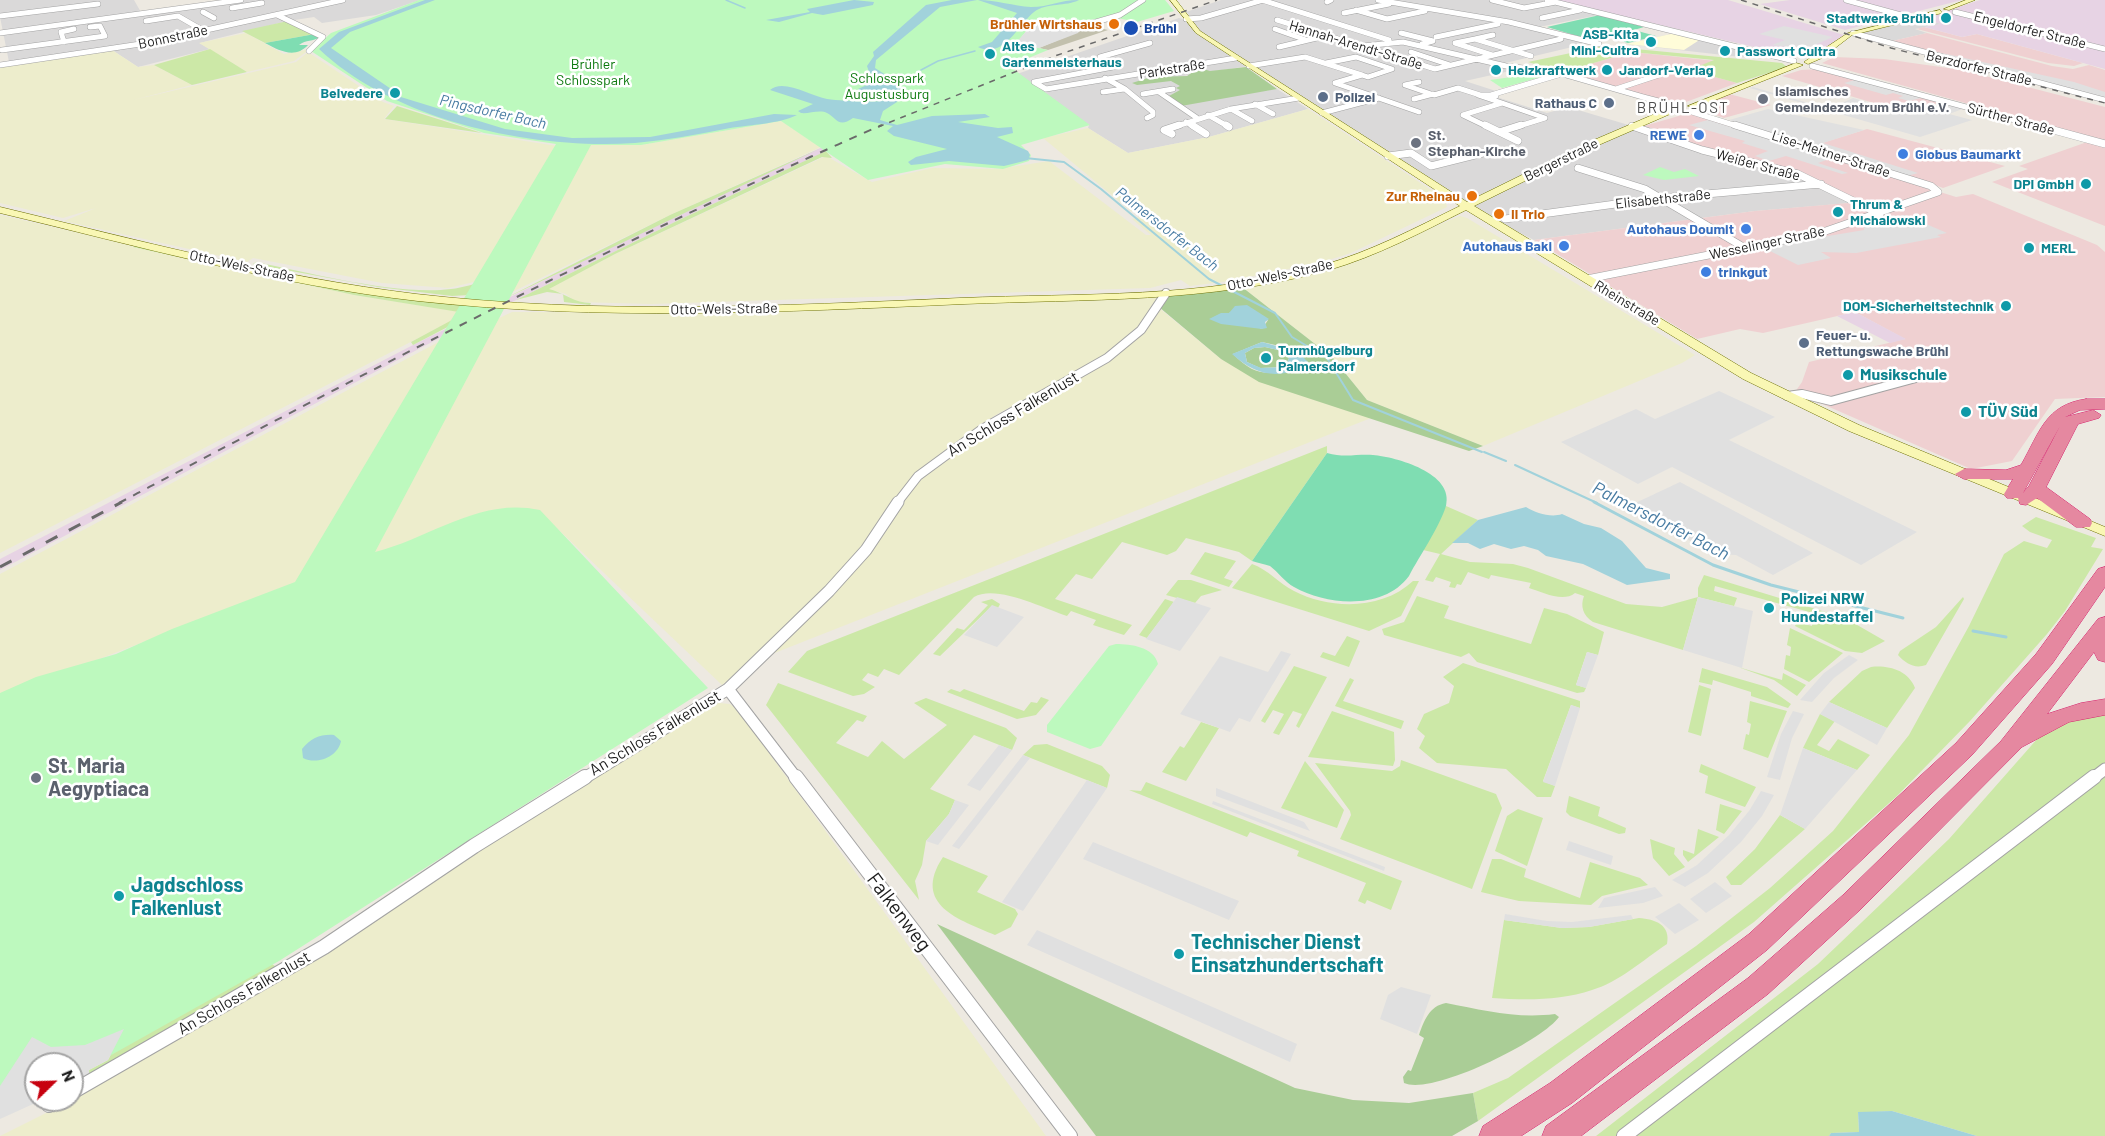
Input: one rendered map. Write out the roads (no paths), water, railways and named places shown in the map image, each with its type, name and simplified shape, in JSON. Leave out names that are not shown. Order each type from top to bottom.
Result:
[{"type":"highway","points":[[2026,494],[2028,468],[2058,415],[2068,407],[2089,403],[2105,404]]},
{"type":"highway","points":[[2026,494],[2071,421],[2086,416],[2105,415]]},
{"type":"highway","points":[[1964,474],[2001,476],[2028,468]]},
{"type":"highway","points":[[2026,494],[2049,500],[2083,523]]},
{"type":"highway","points":[[1494,1136],[1560,1093],[1766,934],[1964,749],[2044,659],[2105,573]]},
{"type":"highway","points":[[1557,1136],[1758,986],[1852,902],[2009,747],[2105,624]]},
{"type":"highway","points":[[2105,646],[2105,654]]},
{"type":"highway","points":[[2009,747],[2053,718],[2085,709],[2105,707]]},
{"type":"street","points":[[0,33],[241,0]]},
{"type":"street","name":"Bonnstraße","points":[[3,64],[118,48],[343,0]]},
{"type":"street","points":[[1089,24],[1120,15],[1143,0]]},
{"type":"street","name":"Rheinstraße","points":[[1173,0],[1198,32],[1236,58],[1484,217],[1747,376],[1964,474],[2026,494]]},
{"type":"street","points":[[1184,17],[1201,18],[1263,0],[1392,41]]},
{"type":"street","points":[[1378,0],[1506,22],[1599,44]]},
{"type":"street","points":[[1492,0],[1524,8],[1557,2]]},
{"type":"street","points":[[1547,0],[1797,63],[1810,64],[1825,55],[1838,40],[1853,33],[1947,11],[1972,0]]},
{"type":"street","points":[[1846,0],[1912,18]]},
{"type":"street","points":[[0,16],[98,2],[101,11]]},
{"type":"street","points":[[146,21],[262,3]]},
{"type":"street","points":[[1344,13],[1395,3]]},
{"type":"street","points":[[1268,9],[1284,6]]},
{"type":"street","points":[[1542,18],[1582,9]]},
{"type":"street","points":[[1356,10],[1387,19],[1431,10]]},
{"type":"street","name":"Engeldorfer Straße","points":[[1947,11],[2105,49]]},
{"type":"street","points":[[203,12],[214,18]]},
{"type":"street","points":[[276,15],[323,37],[309,51]]},
{"type":"street","name":"Hannah-Arendt-Straße","points":[[1308,15],[1280,20],[1296,27],[1435,69],[1452,65]]},
{"type":"street","points":[[178,16],[204,31]]},
{"type":"street","points":[[1296,27],[1327,20]]},
{"type":"street","points":[[1437,37],[1506,22]]},
{"type":"street","points":[[3,64],[1,47],[62,44],[105,36],[100,26],[61,32],[62,44]]},
{"type":"street","points":[[1275,29],[1306,40]]},
{"type":"street","points":[[1401,33],[1433,41],[1416,45]]},
{"type":"street","name":"Berzdorfer Straße","points":[[1853,33],[2105,100]]},
{"type":"street","points":[[1341,41],[1370,34]]},
{"type":"street","points":[[1492,55],[1455,43],[1493,35]]},
{"type":"street","points":[[1279,47],[1325,36]]},
{"type":"street","points":[[1334,39],[1351,38]]},
{"type":"street","points":[[1475,39],[1531,56]]},
{"type":"street","points":[[1411,52],[1452,65],[1561,39]]},
{"type":"street","points":[[1360,47],[1392,41]]},
{"type":"street","name":"Lise-Meitner-Straße","points":[[1392,41],[1561,74],[1683,108],[1936,189]]},
{"type":"street","points":[[1093,71],[1114,67],[1100,57],[1150,43]]},
{"type":"street","points":[[1249,66],[1305,57],[1381,81]]},
{"type":"street","points":[[1325,63],[1356,57],[1392,69],[1335,82],[1366,94],[1400,103],[1419,112]]},
{"type":"street","name":"Parkstraße","points":[[1146,118],[1153,115],[1153,112],[1125,88],[1108,79],[1093,71],[1034,81],[1046,89],[1108,79],[1236,58]]},
{"type":"street","name":"Bergerstraße","points":[[1467,206],[1632,126],[1797,63]]},
{"type":"street","name":"Sürther Straße","points":[[1810,64],[2105,144]]},
{"type":"street","points":[[1616,89],[1665,73],[1667,69]]},
{"type":"street","points":[[1414,99],[1458,88],[1490,96],[1561,74]]},
{"type":"street","points":[[1396,87],[1419,82]]},
{"type":"street","points":[[1405,85],[1433,94]]},
{"type":"street","name":"Parkstraße","points":[[1103,92],[1125,88]]},
{"type":"street","points":[[1143,94],[1173,89]]},
{"type":"street","points":[[1159,92],[1197,118]]},
{"type":"street","points":[[1490,96],[1502,103],[1545,118],[1499,132]]},
{"type":"street","points":[[1172,134],[1164,130],[1231,109],[1299,98]]},
{"type":"street","points":[[1322,113],[1380,98]]},
{"type":"street","points":[[1502,103],[1463,115],[1518,141]]},
{"type":"street","points":[[1255,104],[1273,114]]},
{"type":"street","points":[[1231,109],[1252,121]]},
{"type":"street","points":[[1208,115],[1229,127]]},
{"type":"street","points":[[1186,122],[1206,134]]},
{"type":"street","name":"Weißer Straße","points":[[1632,126],[1702,150],[1798,174],[1880,214]]},
{"type":"street","points":[[1388,156],[1411,153],[1431,166],[1495,150]]},
{"type":"street","points":[[1578,168],[1638,186],[1745,248]]},
{"type":"street","name":"Elisabethstraße","points":[[1505,219],[1660,198],[1821,184]]},
{"type":"street","name":"Wesselinger Straße","points":[[1587,279],[1820,233],[1933,195],[1938,192],[1936,189]]},
{"type":"street","name":"Otto-Wels-Straße","points":[[0,210],[190,255],[322,282],[416,297],[582,309],[693,310],[1166,293],[1216,289],[1324,268],[1385,246],[1467,206]]},
{"type":"street","name":"Otto-Wels-Straße","points":[[1445,216],[1467,214],[1484,217]]},
{"type":"street","name":"An Schloss Falkenlust","points":[[84,1085],[324,947],[513,821],[728,689],[829,591],[866,550],[890,512],[918,476],[982,429],[1107,358],[1141,330],[1165,299],[1166,293]]},
{"type":"street","points":[[1787,396],[1802,393],[1831,401],[1916,378]]},
{"type":"street","points":[[2083,523],[2105,532]]},
{"type":"street","name":"Falkenweg","points":[[728,689],[1070,1136]]},
{"type":"street","points":[[1624,1136],[2105,769]]},
{"type":"water","points":[[425,0],[435,0],[350,32],[331,48],[394,91],[391,94],[505,129],[572,138],[650,137],[774,114],[797,115],[772,122],[646,142],[595,144],[553,141],[467,126],[425,112],[386,95],[350,74],[319,49],[339,32]]},
{"type":"water","points":[[854,0],[874,2],[873,5],[823,15],[812,13],[779,22],[766,20],[810,12],[807,9]]},
{"type":"water","points":[[952,0],[977,0],[940,7],[876,60],[875,68],[889,77],[909,78],[901,84],[897,102],[883,111],[880,120],[897,125],[932,116],[985,114],[990,117],[958,122],[998,128],[1012,127],[1013,133],[997,137],[1028,151],[1030,155],[1028,160],[1004,166],[949,161],[911,165],[908,162],[916,157],[947,149],[894,136],[887,131],[893,126],[853,118],[841,122],[821,111],[801,113],[798,111],[813,104],[770,90],[782,86],[827,99],[866,102],[887,100],[883,98],[886,94],[882,92],[864,92],[858,89],[880,79],[869,72],[867,66],[874,56],[873,52],[926,5]]},
{"type":"water","points":[[978,0],[1031,7],[1079,0],[1039,9],[1028,17],[1003,45],[987,50],[978,47],[992,42],[1017,13]]},
{"type":"water","points":[[1247,305],[1269,319],[1265,322],[1267,328],[1221,324],[1209,319],[1221,313],[1229,313],[1235,306]]},
{"type":"water","points":[[1262,342],[1298,352],[1309,363],[1289,372],[1269,374],[1250,367],[1232,354]],"holes":[[[1265,347],[1278,350],[1289,358],[1285,367],[1261,368],[1247,362],[1245,353],[1254,348]]]},
{"type":"water","points":[[1526,507],[1544,514],[1562,514],[1584,524],[1601,528],[1622,541],[1646,568],[1670,574],[1670,579],[1627,585],[1583,564],[1546,556],[1538,550],[1524,546],[1511,549],[1494,544],[1480,549],[1468,543],[1452,543],[1478,520]]},
{"type":"water","points":[[334,735],[341,741],[339,747],[331,755],[314,761],[303,758],[302,749],[313,739]]},
{"type":"water","points":[[1892,1111],[1977,1136],[1829,1136],[1831,1133],[1859,1132],[1858,1112]]},
{"type":"waterway","points":[[726,0],[745,8]]},
{"type":"waterway","name":"Palmersdorfer Bach","points":[[921,70],[938,61],[975,51]]},
{"type":"waterway","name":"Palmersdorfer Bach","points":[[906,80],[916,77],[918,71]]},
{"type":"waterway","name":"Palmersdorfer Bach","points":[[1025,158],[1064,162],[1101,189],[1209,279],[1275,313],[1292,337],[1327,358],[1353,400],[1482,452]]},
{"type":"waterway","name":"Palmersdorfer Bach","points":[[1484,452],[1506,461]]},
{"type":"waterway","name":"Palmersdorfer Bach","points":[[1515,465],[1597,503]]},
{"type":"waterway","name":"Palmersdorfer Bach","points":[[1594,502],[1713,565],[1771,585],[1903,618]]},
{"type":"waterway","name":"Palmersdorfer Bach","points":[[1973,631],[2006,637]]},
{"type":"railway","points":[[878,127],[1052,57],[1217,0]]},
{"type":"railway","points":[[1741,0],[1891,48],[2105,103]]},
{"type":"railway","points":[[119,503],[497,307],[688,213],[882,125]]},
{"type":"railway","points":[[0,567],[122,502]]},
{"type":"place","name":"Stadtwerke Brühl","points":[[1946,18]]},
{"type":"place","name":"Brühler Wirtshaus","points":[[1114,24]]},
{"type":"place","name":"Brühl","points":[[1131,28]]},
{"type":"place","name":"ASB-Kita Mini-Cultra","points":[[1651,42]]},
{"type":"place","name":"Passwort Cultra","points":[[1725,51]]},
{"type":"place","name":"Altes Gartenmeisterhaus","points":[[990,54]]},
{"type":"place","name":"Heizkraftwerk","points":[[1496,70]]},
{"type":"place","name":"Jandorf-Verlag","points":[[1607,70]]},
{"type":"place","name":"Belvedere","points":[[395,93]]},
{"type":"place","name":"Polizei","points":[[1323,97]]},
{"type":"place","name":"Islamisches Gemeindezentrum Brühl e.V.","points":[[1763,99]]},
{"type":"place","name":"Rathaus C","points":[[1609,103]]},
{"type":"place","name":"REWE","points":[[1699,135]]},
{"type":"place","name":"St. Stephan-Kirche","points":[[1416,143]]},
{"type":"place","name":"Globus Baumarkt","points":[[1903,154]]},
{"type":"place","name":"DPI GmbH","points":[[2086,184]]},
{"type":"place","name":"Zur Rheinau","points":[[1472,196]]},
{"type":"place","name":"Thrum & Michalowski","points":[[1838,212]]},
{"type":"place","name":"Il Trio","points":[[1499,214]]},
{"type":"place","name":"Autohaus Doumit","points":[[1746,229]]},
{"type":"place","name":"Autohaus Baki","points":[[1564,246]]},
{"type":"place","name":"MERL","points":[[2029,248]]},
{"type":"place","name":"trinkgut","points":[[1706,272]]},
{"type":"place","name":"DOM-Sicherheitstechnik","points":[[2006,306]]},
{"type":"place","name":"Feuer- u. Rettungswache Brühl","points":[[1804,343]]},
{"type":"place","name":"Turmhügelburg Palmersdorf","points":[[1266,358]]},
{"type":"place","name":"Musikschule","points":[[1848,375]]},
{"type":"place","name":"TÜV Süd","points":[[1966,412]]},
{"type":"place","name":"Polizei NRW Hundestaffel","points":[[1769,608]]},
{"type":"place","name":"St. Maria Aegyptiaca","points":[[36,778]]},
{"type":"place","name":"Jagdschloss Falkenlust","points":[[119,896]]},
{"type":"place","name":"Technischer Dienst Einsatzhundertschaft","points":[[1179,954]]},
{"type":"district","name":"BRÜHL-OST","points":[[1683,108]]},
{"type":"park label","name":"Brühler Schlosspark","points":[[593,72]]},
{"type":"park label","name":"Schlosspark Augustusburg","points":[[887,86]]},
{"type":"water label","name":"Pingsdorfer Bach","points":[[493,112]]}]
